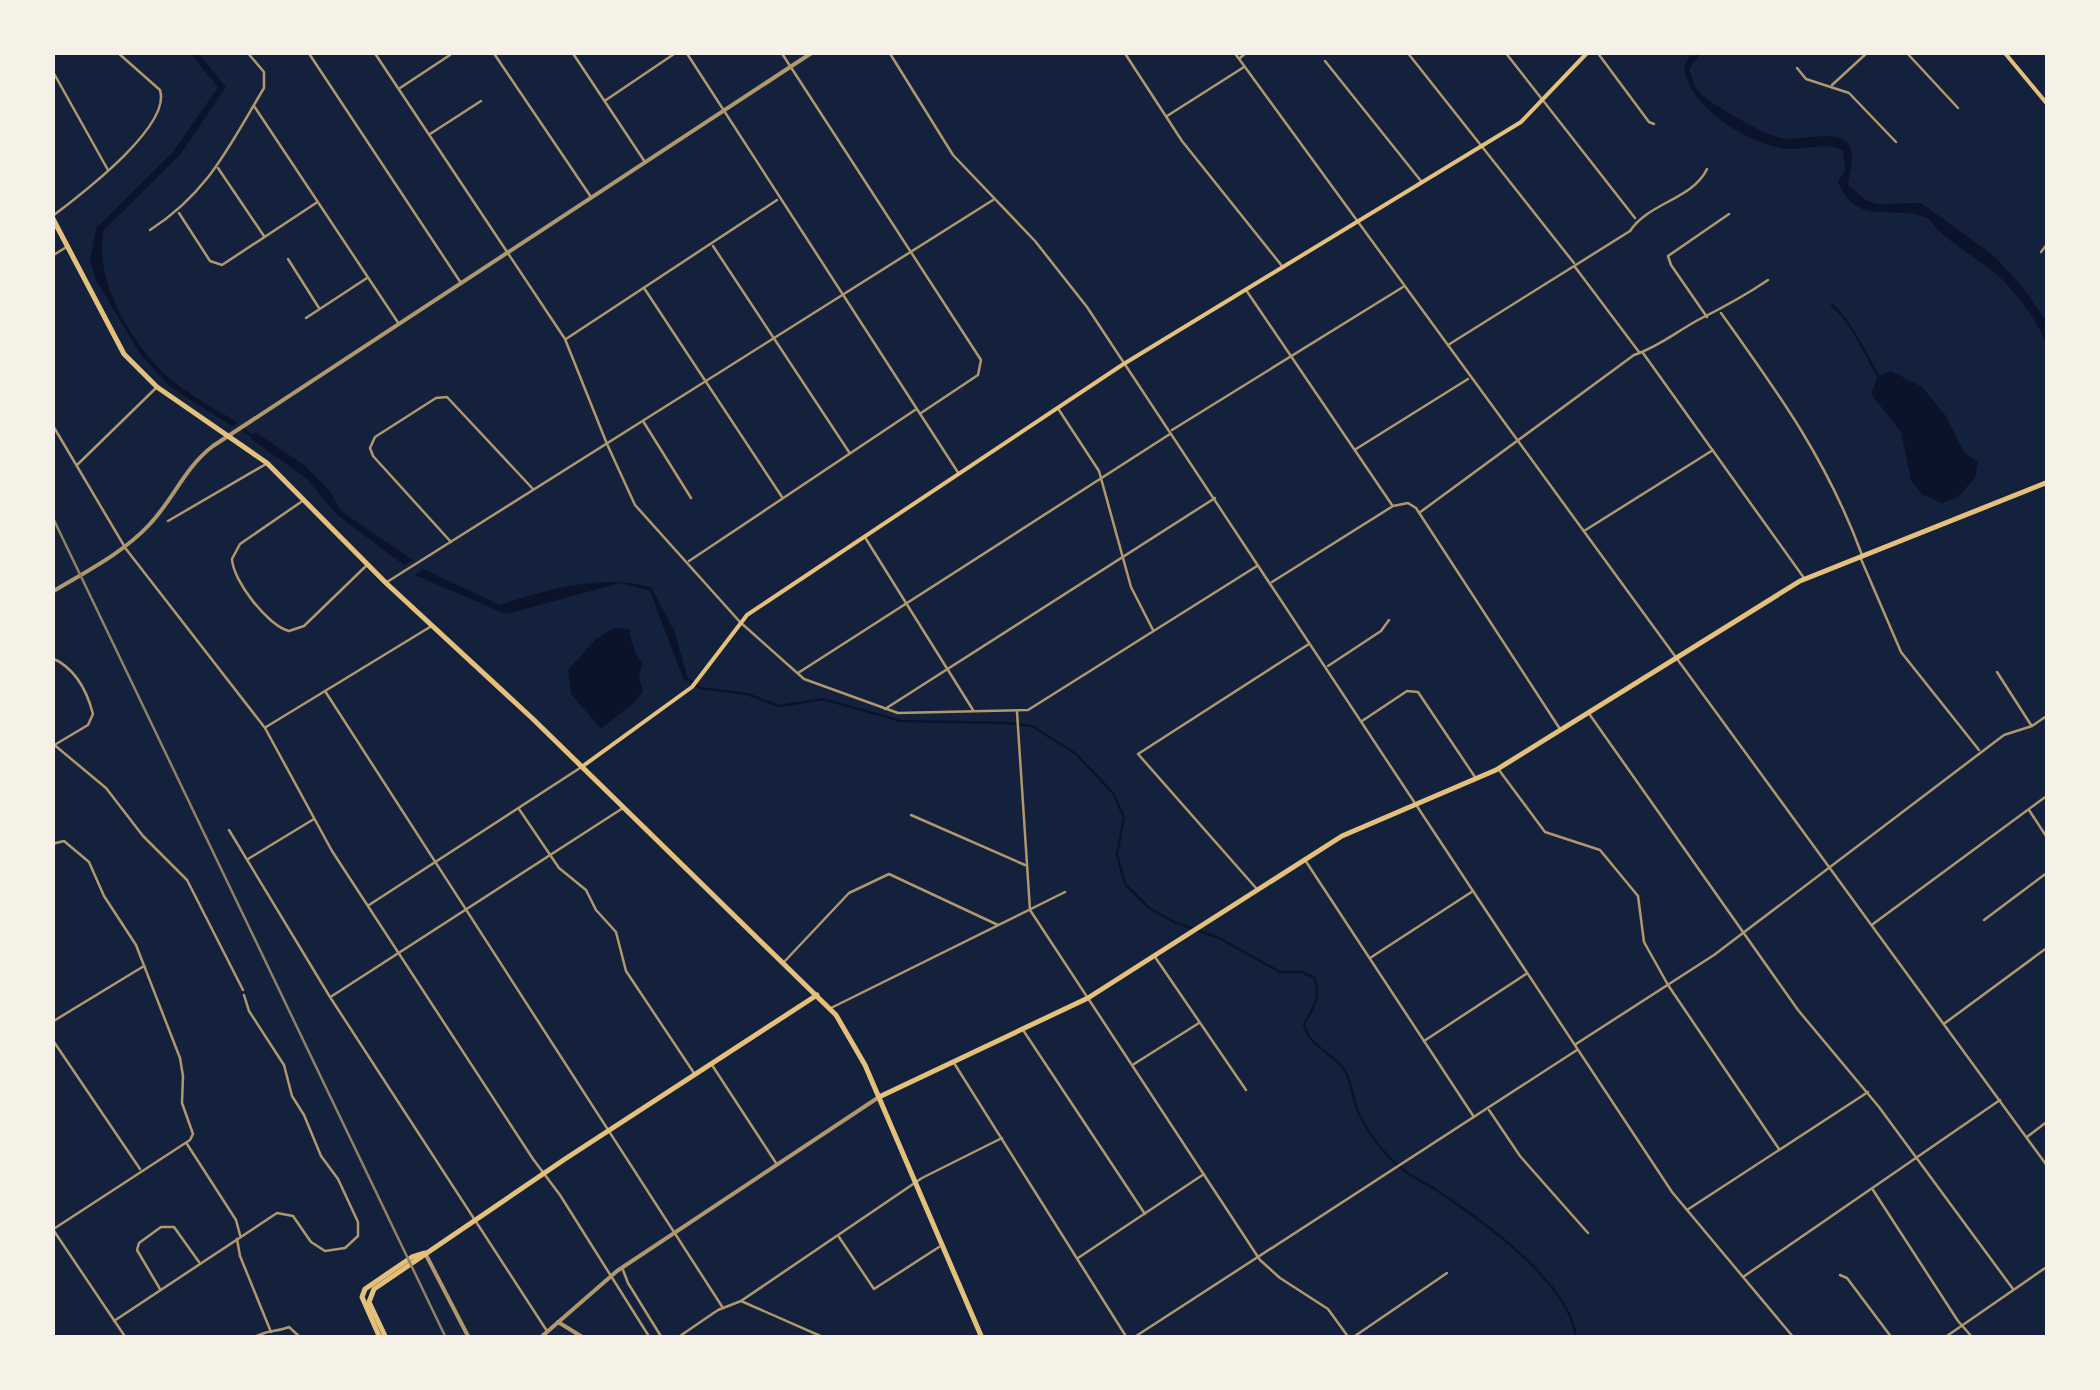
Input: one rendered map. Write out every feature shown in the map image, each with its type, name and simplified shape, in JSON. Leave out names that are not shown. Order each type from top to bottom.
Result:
[{"type":"main road","points":[[2004,52],[2048,104]]},
{"type":"main road","points":[[582,766],[692,687],[740,622],[1126,363],[1521,122],[1588,53]]},
{"type":"main road","points":[[52,217],[115,341],[157,387],[234,434],[267,463],[386,583],[582,766],[830,1008],[864,1062],[982,1338]]},
{"type":"main road","points":[[879,1097],[1088,998],[1342,836],[1498,768],[1805,579],[2048,482]]},
{"type":"main road","points":[[383,1338],[370,1295],[424,1253],[817,995]]},
{"type":"street","points":[[52,217],[109,171],[144,132],[163,100],[158,88],[117,52]]},
{"type":"street","points":[[150,230],[178,212],[200,190],[254,106],[267,81],[248,52]]},
{"type":"street","points":[[308,52],[462,284]]},
{"type":"street","points":[[374,52],[565,340],[606,444],[636,505],[740,622],[796,674],[815,686],[906,714],[1037,706],[1259,565]]},
{"type":"street","points":[[493,52],[592,199]]},
{"type":"street","points":[[605,100],[676,52]]},
{"type":"street","points":[[686,52],[960,475]]},
{"type":"street","points":[[780,52],[982,364],[978,375],[920,414]]},
{"type":"street","points":[[52,592],[124,546],[153,520],[202,454],[813,52]]},
{"type":"street","points":[[888,52],[953,155],[1059,269],[1126,363],[1686,1210],[1794,1338]]},
{"type":"street","points":[[1124,52],[1166,117],[1283,268]]},
{"type":"street","points":[[1234,52],[2048,1167]]},
{"type":"street","points":[[1238,59],[1247,52]]},
{"type":"street","points":[[1407,52],[1575,265],[1805,579]]},
{"type":"street","points":[[1504,52],[1636,219]]},
{"type":"street","points":[[1597,52],[1654,124]]},
{"type":"street","points":[[1832,85],[1868,52]]},
{"type":"street","points":[[1906,52],[1958,108]]},
{"type":"street","points":[[573,53],[646,163]]},
{"type":"street","points":[[398,89],[450,55]]},
{"type":"street","points":[[1325,60],[1422,182]]},
{"type":"street","points":[[1166,117],[1244,66]]},
{"type":"street","points":[[1797,68],[1806,79],[1832,85],[1856,98],[1896,142]]},
{"type":"street","points":[[52,70],[109,171]]},
{"type":"street","points":[[429,135],[480,101]]},
{"type":"street","points":[[254,106],[400,325]]},
{"type":"street","points":[[217,166],[264,237]]},
{"type":"street","points":[[1447,346],[1630,231],[1636,219],[1700,182],[1708,169]]},
{"type":"street","points":[[565,340],[779,198]]},
{"type":"street","points":[[386,583],[994,199]]},
{"type":"street","points":[[178,212],[210,261],[218,265],[318,202]]},
{"type":"street","points":[[1707,317],[1668,261],[1673,250],[1729,214]]},
{"type":"street","points":[[2041,252],[2048,243]]},
{"type":"street","points":[[711,244],[850,454]]},
{"type":"street","points":[[52,256],[69,246]]},
{"type":"street","points":[[288,259],[320,309]]},
{"type":"street","points":[[306,318],[368,277]]},
{"type":"street","points":[[1418,514],[1641,353],[1720,312],[1768,280]]},
{"type":"street","points":[[796,674],[1404,287]]},
{"type":"street","points":[[644,288],[782,498]]},
{"type":"street","points":[[1246,290],[1393,506]]},
{"type":"street","points":[[1720,312],[1807,436],[1840,498],[1901,652],[1981,752]]},
{"type":"street","points":[[1354,450],[1470,377]]},
{"type":"street","points":[[76,466],[157,387]]},
{"type":"street","points":[[451,542],[370,448],[374,438],[436,398],[447,397],[534,490]]},
{"type":"street","points":[[1058,408],[1102,478],[1136,599],[1154,631]]},
{"type":"street","points":[[687,562],[916,409]]},
{"type":"street","points":[[643,421],[691,498]]},
{"type":"street","points":[[52,424],[124,546],[265,728],[314,819],[368,906],[650,1338]]},
{"type":"street","points":[[1583,532],[1713,450]]},
{"type":"street","points":[[168,522],[267,463]]},
{"type":"street","points":[[883,710],[1215,498]]},
{"type":"street","points":[[304,500],[240,544],[233,553],[235,577],[273,624],[289,631],[304,626],[367,564]]},
{"type":"street","points":[[1271,583],[1393,506],[1408,503],[1561,731]]},
{"type":"street","points":[[864,537],[974,712]]},
{"type":"street","points":[[1327,666],[1381,632],[1388,620]]},
{"type":"street","points":[[265,728],[432,626]]},
{"type":"street","points":[[1258,889],[1138,754],[1311,643]]},
{"type":"street","points":[[52,658],[77,677],[93,714],[88,725],[54,744],[106,788],[143,836],[187,880],[249,1010],[284,1065],[292,1096],[321,1156],[336,1174],[359,1226],[356,1240],[331,1252],[320,1249],[296,1220],[283,1212],[273,1214],[114,1321]]},
{"type":"street","points":[[1996,672],[2032,726]]},
{"type":"street","points":[[325,691],[723,1308]]},
{"type":"street","points":[[1361,721],[1407,692],[1418,692],[1476,778]]},
{"type":"street","points":[[1017,710],[1030,910],[1258,1257],[1280,1278],[1328,1309],[1350,1338],[1447,1273]]},
{"type":"street","points":[[1589,714],[1798,1010],[1868,1092],[2013,1289]]},
{"type":"street","points":[[954,1061],[1130,1338],[1474,1118],[1744,932],[2004,734],[2032,726],[2048,715]]},
{"type":"street","points":[[368,906],[582,766]]},
{"type":"street","points":[[1498,768],[1545,832],[1600,850],[1638,896],[1644,942],[1668,984],[1780,1149]]},
{"type":"street","points":[[1872,925],[2048,795]]},
{"type":"street","points":[[330,997],[624,808]]},
{"type":"street","points":[[519,809],[567,877],[586,890],[596,910],[616,932],[620,960],[626,971],[695,1074]]},
{"type":"street","points":[[2028,809],[2048,839]]},
{"type":"street","points":[[911,815],[1026,865]]},
{"type":"street","points":[[247,860],[314,819]]},
{"type":"street","points":[[229,830],[330,997],[547,1331]]},
{"type":"street","points":[[52,844],[64,841],[85,857],[145,966],[182,1067],[182,1103],[193,1134],[53,1230],[126,1338]]},
{"type":"street","points":[[1304,859],[1474,1118]]},
{"type":"street","points":[[1984,920],[2048,872]]},
{"type":"street","points":[[782,964],[849,893],[889,874],[998,925]]},
{"type":"street","points":[[1369,958],[1474,891]]},
{"type":"street","points":[[830,1008],[1065,892]]},
{"type":"street","points":[[1944,1024],[2048,947]]},
{"type":"street","points":[[1154,956],[1246,1090]]},
{"type":"street","points":[[52,1022],[145,966]]},
{"type":"street","points":[[1423,1042],[1527,972]]},
{"type":"street","points":[[1133,1065],[1199,1022]]},
{"type":"street","points":[[1023,1029],[1144,1214]]},
{"type":"street","points":[[52,1040],[141,1170]]},
{"type":"street","points":[[711,1064],[777,1164]]},
{"type":"street","points":[[1686,1210],[1868,1092]]},
{"type":"street","points":[[540,1338],[612,1275],[879,1097]]},
{"type":"street","points":[[1742,1278],[2000,1100]]},
{"type":"street","points":[[1488,1108],[1520,1156],[1588,1233]]},
{"type":"street","points":[[2026,1138],[2048,1121]]},
{"type":"street","points":[[676,1338],[741,1301],[916,1182],[1002,1138]]},
{"type":"street","points":[[186,1142],[236,1220],[240,1256],[270,1332]]},
{"type":"street","points":[[1077,1258],[1204,1174]]},
{"type":"street","points":[[1872,1189],[1960,1325],[1973,1338]]},
{"type":"street","points":[[160,1289],[137,1250],[139,1243],[161,1227],[174,1227],[200,1263]]},
{"type":"street","points":[[838,1236],[874,1290],[942,1245]]},
{"type":"street","points":[[424,1253],[469,1338]]},
{"type":"street","points":[[1944,1338],[2048,1266]]},
{"type":"street","points":[[622,1268],[662,1338]]},
{"type":"street","points":[[1840,1274],[1892,1338]]},
{"type":"street","points":[[741,1301],[825,1338]]},
{"type":"street","points":[[558,1322],[584,1338]]},
{"type":"street","points":[[254,1338],[292,1327],[301,1338]]},
{"type":"water","points":[[1692,52],[1701,53],[1689,69],[1694,83],[1713,103],[1773,136],[1828,136],[1844,140],[1852,155],[1848,185],[1866,200],[1876,204],[1921,203],[1993,255],[2047,322],[2047,345],[2030,314],[2007,285],[1949,240],[1928,218],[1865,210],[1854,205],[1838,181],[1845,170],[1843,150],[1827,146],[1781,148],[1751,138],[1720,120],[1695,95],[1688,81],[1684,67]]},
{"type":"water","points":[[190,53],[198,53],[226,87],[180,155],[104,230],[102,250],[111,294],[147,355],[178,385],[238,423],[232,426],[170,387],[140,354],[96,280],[90,260],[96,228],[173,152],[218,87]]},
{"type":"water","points":[[1891,371],[1922,387],[1946,416],[1964,452],[1978,462],[1975,478],[1957,498],[1941,503],[1923,495],[1911,481],[1901,432],[1871,394],[1878,376]]},
{"type":"water","points":[[255,432],[304,465],[329,490],[341,511],[413,560],[404,565],[337,515],[307,479],[250,438]]},
{"type":"water","points":[[423,569],[500,605],[595,583],[614,582],[633,583],[651,587],[674,630],[688,678],[684,681],[650,591],[620,583],[506,614],[415,575]]},
{"type":"water","points":[[613,628],[629,629],[642,663],[639,677],[643,691],[601,729],[571,694],[568,670],[596,639]]},
{"type":"waterway","points":[[1832,305],[1852,329],[1878,376]]},
{"type":"waterway","points":[[240,428],[254,437]]},
{"type":"waterway","points":[[686,678],[700,688],[747,694],[779,706],[823,699],[901,721],[1032,726],[1076,754],[1113,793],[1124,817],[1117,854],[1125,884],[1149,908],[1174,922],[1219,938],[1280,972],[1301,972],[1314,977],[1317,996],[1304,1024],[1306,1031],[1346,1072],[1358,1111],[1372,1136],[1405,1171],[1456,1203],[1521,1255],[1558,1296],[1576,1338]]},
{"type":"railway","points":[[52,516],[446,1338]]}]
